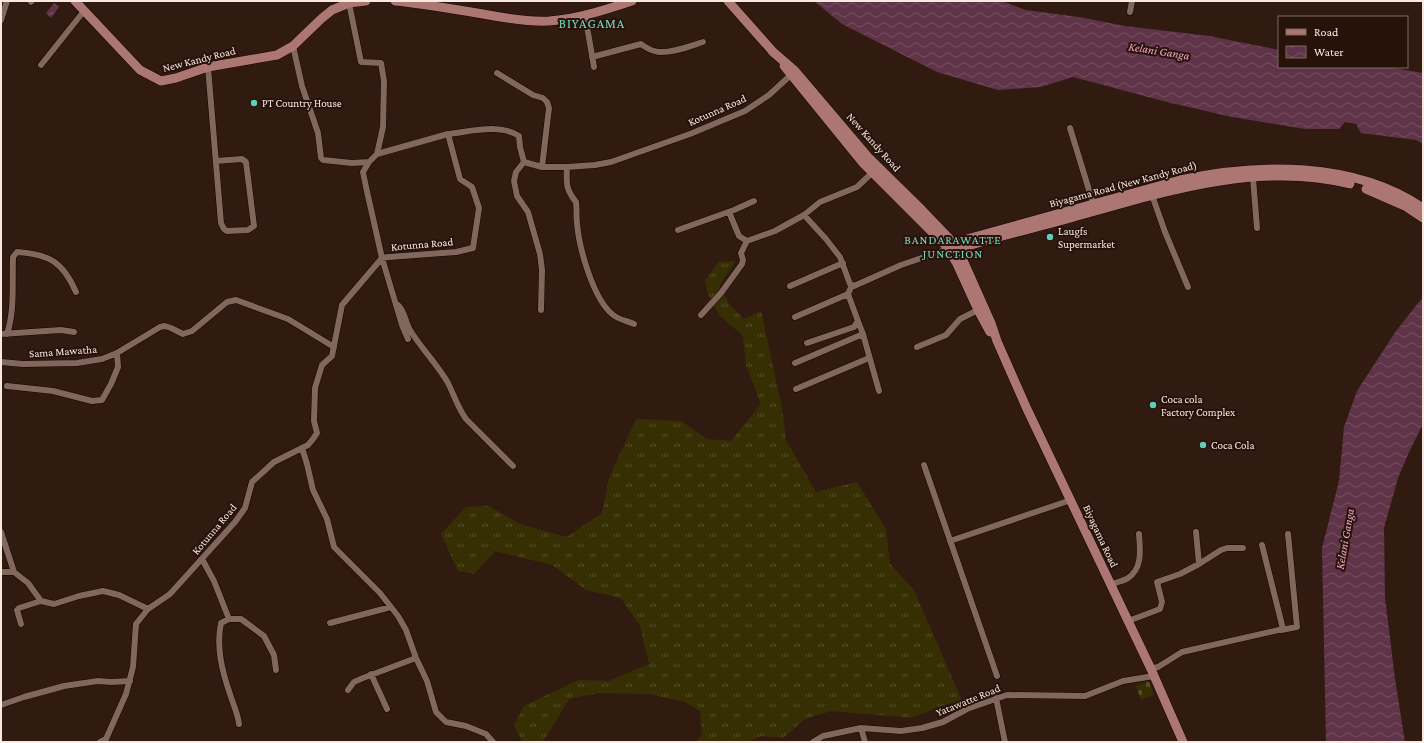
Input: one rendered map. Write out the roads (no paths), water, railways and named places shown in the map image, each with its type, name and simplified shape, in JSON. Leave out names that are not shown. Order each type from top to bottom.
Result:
[{"type":"main road","name":"New Kandy Road","points":[[75,1],[140,70],[156,79],[165,80],[208,67],[270,57],[293,46],[327,14],[340,6],[349,3],[366,1]]},
{"type":"main road","points":[[395,1],[531,21],[550,21],[585,15],[632,1]]},
{"type":"main road","name":"New Kandy Road","points":[[728,1],[772,51],[819,98],[875,170],[951,247]]},
{"type":"main road","name":"Biyagama Road (New Kandy Road)","points":[[1094,207],[1197,184],[1290,169],[1343,176],[1358,180],[1392,191],[1423,208]]},
{"type":"main road","name":"Biyagama Road (New Kandy Road)","points":[[951,247],[1094,207],[1188,178],[1228,172],[1292,176],[1343,182],[1379,193],[1405,206],[1423,218]]},
{"type":"main road","name":"Biyagama Road","points":[[951,247],[978,310],[986,326],[997,341]]},
{"type":"main road","name":"Biyagama Road","points":[[951,247],[991,323],[997,341],[1153,673],[1183,742]]},
{"type":"street","points":[[1,20],[7,1]]},
{"type":"street","points":[[1130,12],[1132,1]]},
{"type":"street","points":[[349,3],[361,62],[381,63],[384,81],[383,127],[377,154]]},
{"type":"street","points":[[41,65],[84,11]]},
{"type":"street","points":[[585,15],[594,68]]},
{"type":"street","points":[[592,57],[641,44],[658,52],[673,50],[703,42]]},
{"type":"street","points":[[293,46],[302,86],[318,133],[321,158],[323,160],[352,163],[369,162]]},
{"type":"street","points":[[208,67],[221,223],[227,231],[248,230],[254,226],[246,162],[242,159],[216,161]]},
{"type":"street","points":[[497,73],[533,94],[543,98],[547,102],[549,108],[542,166]]},
{"type":"street","name":"Kotunna Road","points":[[524,162],[542,166],[567,167],[611,162],[745,111],[756,104],[793,73]]},
{"type":"street","points":[[1070,128],[1094,207]]},
{"type":"street","points":[[408,339],[402,325],[382,258],[364,172],[369,162],[377,154],[448,134],[499,130],[514,132],[519,136],[524,162],[516,172],[514,182],[517,196],[528,212],[540,254],[542,270],[541,310]]},
{"type":"street","name":"Kotunna Road","points":[[105,741],[126,694],[130,681],[133,667],[136,624],[148,609],[170,594],[235,522],[245,508],[252,482],[274,462],[308,445],[317,433],[314,421],[315,388],[322,365],[332,356],[342,305],[382,258],[456,252],[473,248],[479,208],[472,187],[460,179],[448,134]]},
{"type":"street","points":[[567,167],[567,188],[576,202],[577,224],[582,250],[592,282],[599,296],[613,315],[634,324]]},
{"type":"street","points":[[701,315],[724,289],[742,264],[743,260],[741,253],[747,241],[775,231],[804,215],[820,202],[856,187],[875,170]]},
{"type":"street","points":[[1253,174],[1257,228]]},
{"type":"street","points":[[1152,195],[1164,232],[1188,287]]},
{"type":"street","points":[[678,230],[729,212],[754,200]]},
{"type":"street","points":[[729,212],[739,236],[747,241]]},
{"type":"street","points":[[804,215],[840,257],[850,284],[852,285]]},
{"type":"street","points":[[852,285],[857,285],[901,265],[951,247]]},
{"type":"street","points":[[4,334],[10,323],[12,310],[14,257],[17,252],[50,259],[63,269],[70,277],[76,292]]},
{"type":"street","points":[[790,286],[842,263]]},
{"type":"street","points":[[794,317],[848,294],[852,285]]},
{"type":"street","points":[[848,294],[863,334],[879,391]]},
{"type":"street","name":"Sama Mawatha","points":[[1,362],[23,364],[77,363],[102,359],[117,353],[160,327],[165,326],[183,334],[192,331],[227,302],[236,300],[288,319],[334,347]]},
{"type":"street","points":[[396,303],[400,307],[406,324],[447,382],[461,412],[466,419],[513,466]]},
{"type":"street","points":[[917,347],[946,335],[960,319],[978,310]]},
{"type":"street","points":[[807,343],[854,327],[858,321]]},
{"type":"street","points":[[4,334],[61,330],[74,332]]},
{"type":"street","points":[[795,363],[863,334]]},
{"type":"street","points":[[6,386],[53,391],[92,401],[102,400],[118,367],[117,353]]},
{"type":"street","points":[[796,390],[869,358]]},
{"type":"street","points":[[302,448],[308,464],[313,490],[327,519],[334,548],[380,593],[406,630],[416,658],[427,681],[436,712],[446,722],[466,726],[486,734],[493,742]]},
{"type":"street","points":[[924,465],[998,676]]},
{"type":"street","points":[[950,541],[1071,500]]},
{"type":"street","points":[[1,532],[14,572],[28,583],[41,601]]},
{"type":"street","points":[[1196,532],[1199,564]]},
{"type":"street","points":[[1111,584],[1129,578],[1136,570],[1140,559],[1139,534]]},
{"type":"street","name":"Yatawatte Road","points":[[813,742],[823,736],[861,728],[900,731],[922,728],[943,722],[967,709],[1007,695],[1086,696],[1123,682],[1153,673],[1182,652],[1297,627],[1288,534]]},
{"type":"street","points":[[1262,545],[1283,629],[1281,630]]},
{"type":"street","points":[[1128,621],[1160,609],[1162,602],[1157,582],[1180,574],[1221,550],[1227,548],[1243,548]]},
{"type":"street","points":[[202,559],[214,581],[229,619]]},
{"type":"street","points":[[1,572],[14,572]]},
{"type":"street","points":[[21,624],[17,610],[19,608],[41,601],[54,604],[102,591],[119,595],[148,609]]},
{"type":"street","points":[[330,623],[390,607]]},
{"type":"street","points":[[239,724],[239,719],[229,693],[221,664],[219,636],[221,623],[229,619],[241,619],[264,636],[274,655],[276,670]]},
{"type":"street","points":[[348,690],[354,682],[371,674],[416,658]]},
{"type":"street","points":[[371,674],[387,709]]},
{"type":"street","points":[[1,705],[64,686],[98,681],[130,681]]},
{"type":"street","points":[[996,698],[1004,742]]},
{"type":"street","points":[[861,728],[865,742]]},
{"type":"water","name":"Kelani Ganga","points":[[814,1],[1001,1],[1026,10],[1079,17],[1125,26],[1209,36],[1278,50],[1278,68],[1393,68],[1423,73],[1423,144],[1416,140],[1361,133],[1356,124],[1345,122],[1339,129],[1305,129],[1232,117],[1167,102],[1073,77],[1041,87],[998,90],[937,72],[842,24]]},
{"type":"water","points":[[54,3],[59,7],[51,18],[46,13]]},
{"type":"water","name":"Kelani Ganga","points":[[1423,297],[1423,424],[1398,478],[1384,528],[1385,597],[1395,679],[1405,742],[1326,742],[1322,548],[1339,481],[1344,427],[1357,391],[1396,331]]},
{"type":"place","name":"PT Country House","points":[[254,103]]},
{"type":"place","name":"Laugfs Supermarket","points":[[1050,237]]},
{"type":"place","name":"Coca cola Factory Complex","points":[[1153,405]]},
{"type":"place","name":"Coca Cola","points":[[1203,445]]},
{"type":"district","name":"BIYAGAMA","points":[[592,23]]},
{"type":"district","name":"BANDARAWATTE JUNCTION","points":[[953,247]]}]
